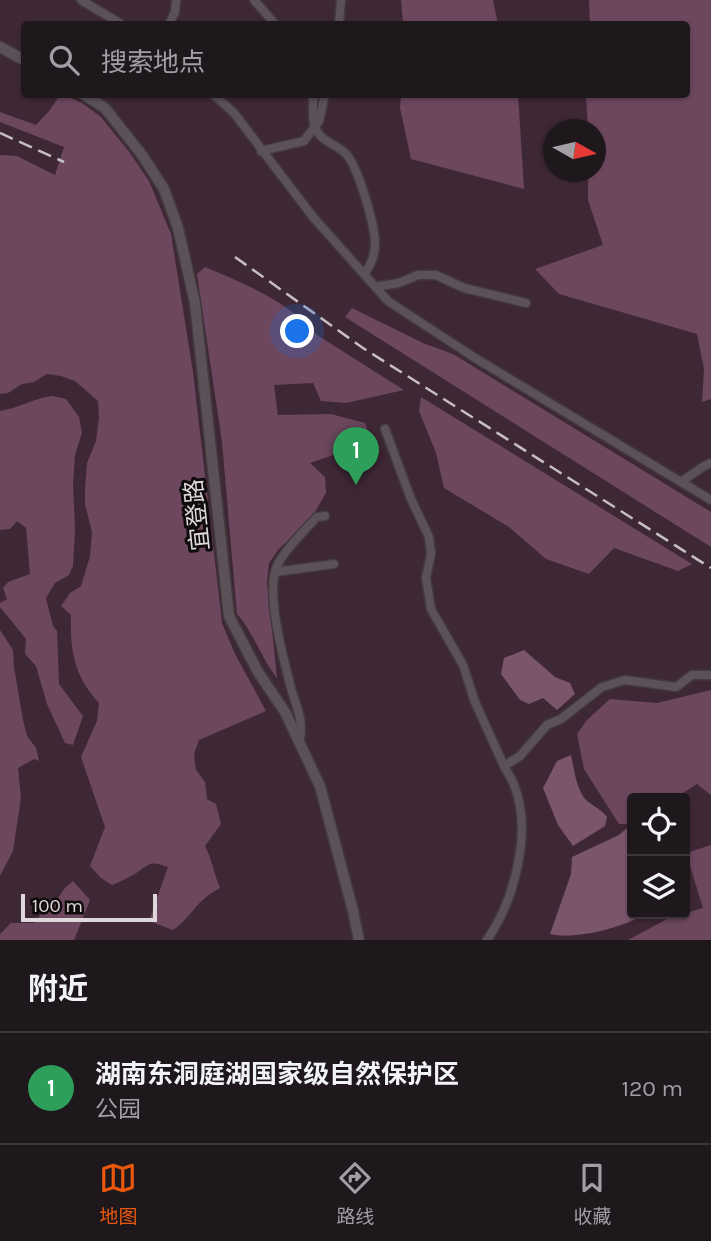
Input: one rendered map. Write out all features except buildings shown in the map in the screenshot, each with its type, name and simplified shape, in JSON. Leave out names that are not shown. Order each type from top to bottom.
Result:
[{"type":"street","points":[[81,0],[116,21]]},
{"type":"street","points":[[170,21],[176,0]]},
{"type":"street","points":[[254,0],[272,21]]},
{"type":"street","points":[[339,21],[341,0]]},
{"type":"street","points":[[0,47],[21,58]]},
{"type":"street","name":"宜登路","points":[[89,98],[104,108],[142,155],[164,189],[178,228],[195,303],[229,616],[258,672],[300,740],[320,786],[359,940]]},
{"type":"street","points":[[217,98],[234,113],[313,217],[388,300],[475,358],[711,500]]},
{"type":"street","points":[[313,98],[314,127],[325,141],[346,153],[356,170],[366,201],[375,243],[370,267],[364,274]]},
{"type":"street","points":[[261,151],[304,141],[318,121],[324,98]]},
{"type":"street","points":[[380,286],[399,283],[418,275],[436,275],[464,288],[526,303]]},
{"type":"street","points":[[385,429],[411,499],[429,537],[431,554],[426,578],[432,609],[463,665],[475,702],[515,786],[523,831],[509,899],[487,940]]},
{"type":"street","points":[[681,482],[711,463]]},
{"type":"street","points":[[300,740],[302,723],[276,620],[273,585],[277,564],[317,517],[325,516]]},
{"type":"street","points":[[275,572],[334,564]]},
{"type":"street","points":[[504,766],[520,756],[547,724],[561,719],[602,687],[625,680],[676,687],[692,675],[711,675]]},
{"type":"shaded area","points":[[0,0],[711,0],[711,940],[0,940]]},
{"type":"shaded area","points":[[401,0],[493,0],[497,21],[403,21]]},
{"type":"shaded area","points":[[589,0],[711,0],[711,399],[702,402],[704,369],[697,334],[559,294],[535,269],[603,245],[588,200],[588,182],[606,182],[606,119],[587,119],[586,98],[690,98],[690,21],[590,21]]},
{"type":"shaded area","points":[[58,98],[71,98],[101,117],[149,181],[171,234],[193,372],[222,623],[235,654],[266,711],[199,740],[194,754],[196,770],[205,782],[207,799],[216,804],[221,824],[205,846],[220,888],[205,898],[173,930],[149,921],[168,867],[149,865],[112,885],[90,866],[105,827],[81,757],[97,721],[99,703],[79,673],[71,640],[71,615],[61,606],[70,593],[81,586],[90,556],[92,532],[85,504],[85,489],[87,463],[96,441],[98,401],[75,381],[47,374],[34,382],[22,384],[8,393],[0,394],[0,155],[17,156],[55,175],[64,147],[0,122],[0,112],[36,125]]},
{"type":"shaded area","points":[[401,98],[518,98],[524,189],[411,159],[400,108]]},
{"type":"shaded area","points":[[205,267],[280,303],[317,335],[404,390],[346,403],[321,401],[313,383],[274,385],[278,415],[331,414],[365,423],[370,436],[351,449],[310,463],[325,477],[326,493],[312,517],[278,550],[269,563],[267,582],[277,678],[237,614],[222,442],[197,274]]},
{"type":"shaded area","points":[[352,308],[423,343],[453,354],[711,512],[711,547],[345,317]]},
{"type":"shaded area","points":[[53,396],[66,399],[79,417],[82,433],[75,455],[73,484],[73,566],[69,575],[55,583],[46,598],[53,626],[57,631],[59,684],[83,716],[73,745],[65,743],[47,704],[36,666],[25,654],[26,639],[0,607],[0,603],[7,599],[3,588],[8,582],[30,574],[26,528],[17,521],[10,529],[0,530],[0,411]]},
{"type":"shaded area","points":[[421,397],[692,564],[678,571],[614,548],[589,574],[546,559],[509,527],[444,488],[436,453],[419,411]]},
{"type":"shaded area","points":[[0,630],[13,650],[23,720],[39,761],[34,759],[18,768],[21,798],[13,851],[0,876]]},
{"type":"shaded area","points":[[524,650],[555,677],[570,683],[575,694],[557,710],[543,698],[529,704],[520,700],[501,674],[504,658]]},
{"type":"shaded area","points":[[711,690],[711,795],[697,784],[683,793],[627,793],[627,824],[619,824],[584,769],[577,734],[587,720],[610,699],[657,703]]},
{"type":"shaded area","points":[[571,755],[579,789],[585,799],[607,817],[605,826],[573,846],[558,825],[543,788],[557,761]]},
{"type":"shaded area","points":[[627,828],[627,919],[636,919],[598,931],[572,935],[550,934],[571,874],[572,857],[619,835]]},
{"type":"shaded area","points":[[711,845],[711,940],[628,940],[667,919],[690,919],[690,912],[703,908],[690,866],[690,852]]},
{"type":"shaded area","points":[[73,881],[90,900],[74,940],[0,940],[0,934],[11,923],[34,923]]},
{"type":"railway","points":[[0,133],[64,162]]},
{"type":"railway","points":[[235,257],[363,348],[711,568]]},
{"type":"place","name":"湖南东洞庭湖国家级自然保护区","points":[[356,485]]}]
